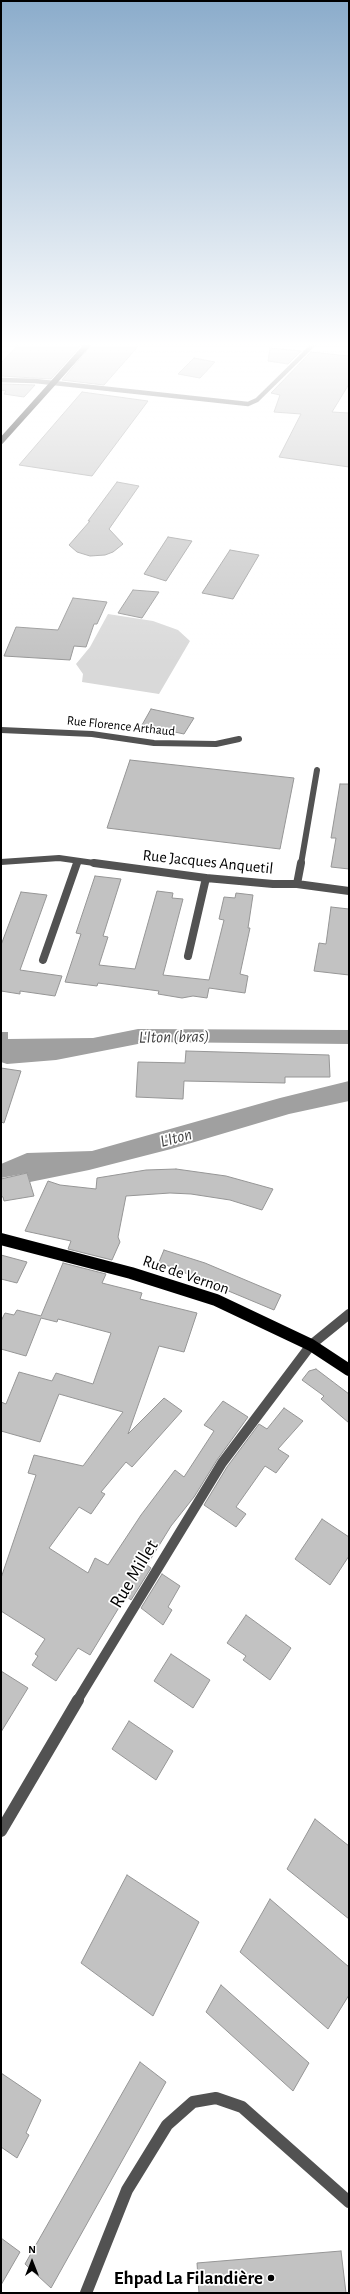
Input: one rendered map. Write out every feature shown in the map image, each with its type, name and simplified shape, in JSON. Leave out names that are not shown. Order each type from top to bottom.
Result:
[{"type":"main road","name":"Rue de Vernon","points":[[1,1239],[131,1273],[216,1300],[311,1345],[349,1370]]},
{"type":"street","name":"Rue Florence Arthaud","points":[[1,730],[92,734],[162,743],[216,744],[239,739]]},
{"type":"street","points":[[297,884],[317,770]]},
{"type":"street","name":"Rue Jacques Anquetil","points":[[1,862],[59,858],[206,878],[273,884],[297,884],[349,891]]},
{"type":"street","points":[[43,960],[78,861]]},
{"type":"street","points":[[188,956],[206,878]]},
{"type":"street","name":"Rue Millet","points":[[1,1831],[137,1600],[222,1463],[311,1345],[349,1314]]},
{"type":"street","points":[[86,2293],[127,2190],[167,2126],[193,2102],[216,2098],[242,2107],[315,2170],[349,2202]]},
{"type":"shaded area","points":[[108,614],[153,621],[178,630],[190,641],[159,694],[82,682],[83,674],[76,664],[90,647]]},
{"type":"water","name":"L'Iton (bras)","points":[[138,1029],[349,1030],[349,1044],[148,1042],[56,1060],[7,1064],[1,1062],[1,1032],[8,1032],[8,1039],[93,1038]]},
{"type":"water","name":"L'Iton","points":[[349,1081],[349,1101],[289,1114],[171,1149],[89,1170],[30,1182],[27,1173],[1,1178],[1,1164],[27,1153],[92,1151],[280,1098]]},
{"type":"building","points":[[33,449],[112,449],[92,476],[19,465]]},
{"type":"building","points":[[283,449],[349,449],[349,467],[279,457]]},
{"type":"building","points":[[117,482],[139,486],[109,529],[123,544],[113,552],[105,555],[90,556],[77,552],[69,545],[90,521],[88,521]]},
{"type":"building","points":[[168,537],[192,541],[166,581],[144,574]]},
{"type":"building","points":[[230,550],[259,555],[233,599],[202,593]]},
{"type":"building","points":[[133,590],[159,592],[142,618],[118,613]]},
{"type":"building","points":[[73,598],[107,602],[97,624],[94,624],[86,647],[74,646],[70,660],[4,656],[16,627],[58,630]]},
{"type":"building","points":[[151,709],[194,718],[184,734],[142,725]]},
{"type":"building","points":[[130,760],[294,778],[280,849],[107,828]]},
{"type":"building","points":[[340,784],[349,784],[349,869],[331,867],[336,838],[331,838]]},
{"type":"building","points":[[95,876],[121,879],[103,936],[108,937],[99,965],[135,969],[157,891],[173,893],[172,898],[183,899],[163,975],[209,980],[224,920],[219,919],[224,897],[235,898],[236,893],[253,895],[248,928],[250,928],[240,974],[248,976],[245,993],[209,988],[207,998],[193,996],[182,998],[158,994],[159,991],[98,983],[97,986],[65,982],[81,934],[76,933]]},
{"type":"building","points":[[21,892],[47,895],[20,970],[62,976],[55,996],[20,991],[20,994],[1,991],[1,945]]},
{"type":"building","points":[[331,907],[349,909],[349,975],[314,971],[319,943],[326,944]]},
{"type":"building","points":[[186,1051],[329,1055],[330,1077],[285,1077],[285,1083],[184,1081],[183,1099],[136,1097],[138,1062],[185,1063]]},
{"type":"building","points":[[1,1068],[21,1071],[4,1123],[1,1122]]},
{"type":"building","points":[[176,1169],[226,1176],[273,1189],[262,1210],[230,1200],[191,1194],[170,1193],[126,1196],[118,1237],[120,1242],[112,1260],[68,1249],[71,1241],[25,1231],[48,1181],[60,1185],[96,1189],[97,1178],[146,1170]]},
{"type":"building","points":[[27,1173],[34,1196],[4,1201],[3,1197],[1,1196],[1,1179]]},
{"type":"building","points":[[164,1250],[205,1263],[281,1295],[274,1310],[159,1262]]},
{"type":"building","points":[[1,1255],[27,1262],[17,1283],[1,1279]]},
{"type":"building","points":[[63,1263],[106,1274],[102,1283],[142,1293],[140,1299],[197,1313],[184,1352],[159,1346],[128,1434],[164,1398],[182,1411],[132,1467],[126,1462],[101,1492],[105,1494],[91,1514],[79,1507],[49,1548],[88,1573],[95,1558],[108,1565],[141,1515],[175,1470],[184,1477],[214,1431],[204,1425],[223,1401],[248,1417],[217,1460],[194,1497],[171,1526],[147,1565],[151,1568],[131,1600],[126,1596],[90,1655],[78,1648],[56,1681],[32,1665],[38,1656],[35,1654],[45,1639],[1,1611],[1,1578],[36,1475],[28,1473],[34,1455],[83,1466],[123,1412],[59,1394],[40,1442],[1,1431],[1,1402],[6,1404],[19,1372],[52,1381],[56,1373],[93,1384],[111,1333],[58,1319],[57,1322],[41,1318],[26,1356],[1,1349],[1,1321],[5,1313],[14,1315],[17,1310],[41,1316]]},
{"type":"building","points":[[316,1369],[349,1394],[349,1423],[321,1399],[324,1396],[302,1380],[309,1371]]},
{"type":"building","points":[[284,1408],[303,1421],[278,1449],[289,1456],[276,1473],[265,1466],[236,1507],[246,1514],[236,1527],[204,1505],[227,1467],[259,1424],[267,1429]]},
{"type":"building","points":[[322,1519],[349,1537],[349,1556],[330,1585],[295,1559]]},
{"type":"building","points":[[162,1574],[180,1586],[168,1607],[172,1610],[163,1625],[141,1608]]},
{"type":"building","points":[[246,1615],[291,1648],[270,1680],[243,1660],[246,1656],[227,1643]]},
{"type":"building","points":[[171,1654],[210,1680],[193,1708],[154,1681]]},
{"type":"building","points":[[1,1671],[28,1688],[1,1732]]},
{"type":"building","points":[[129,1721],[173,1751],[156,1780],[112,1749]]},
{"type":"building","points":[[315,1819],[349,1846],[349,1919],[287,1869]]},
{"type":"building","points":[[127,1875],[199,1922],[153,2016],[81,1963]]},
{"type":"building","points":[[270,1899],[349,1967],[349,1995],[328,2029],[240,1952]]},
{"type":"building","points":[[221,1985],[309,2063],[293,2091],[206,2012]]},
{"type":"building","points":[[140,2062],[166,2082],[51,2288],[25,2264]]},
{"type":"building","points":[[1,2073],[41,2100],[26,2133],[29,2135],[17,2158],[1,2147]]},
{"type":"building","points":[[1,2238],[20,2252],[1,2285]]},
{"type":"building","name":"Ehpad La Filandière","points":[[341,2251],[346,2293],[199,2293],[197,2263]]},
{"type":"place","name":"Ehpad La Filandière","points":[[271,2278]]}]
